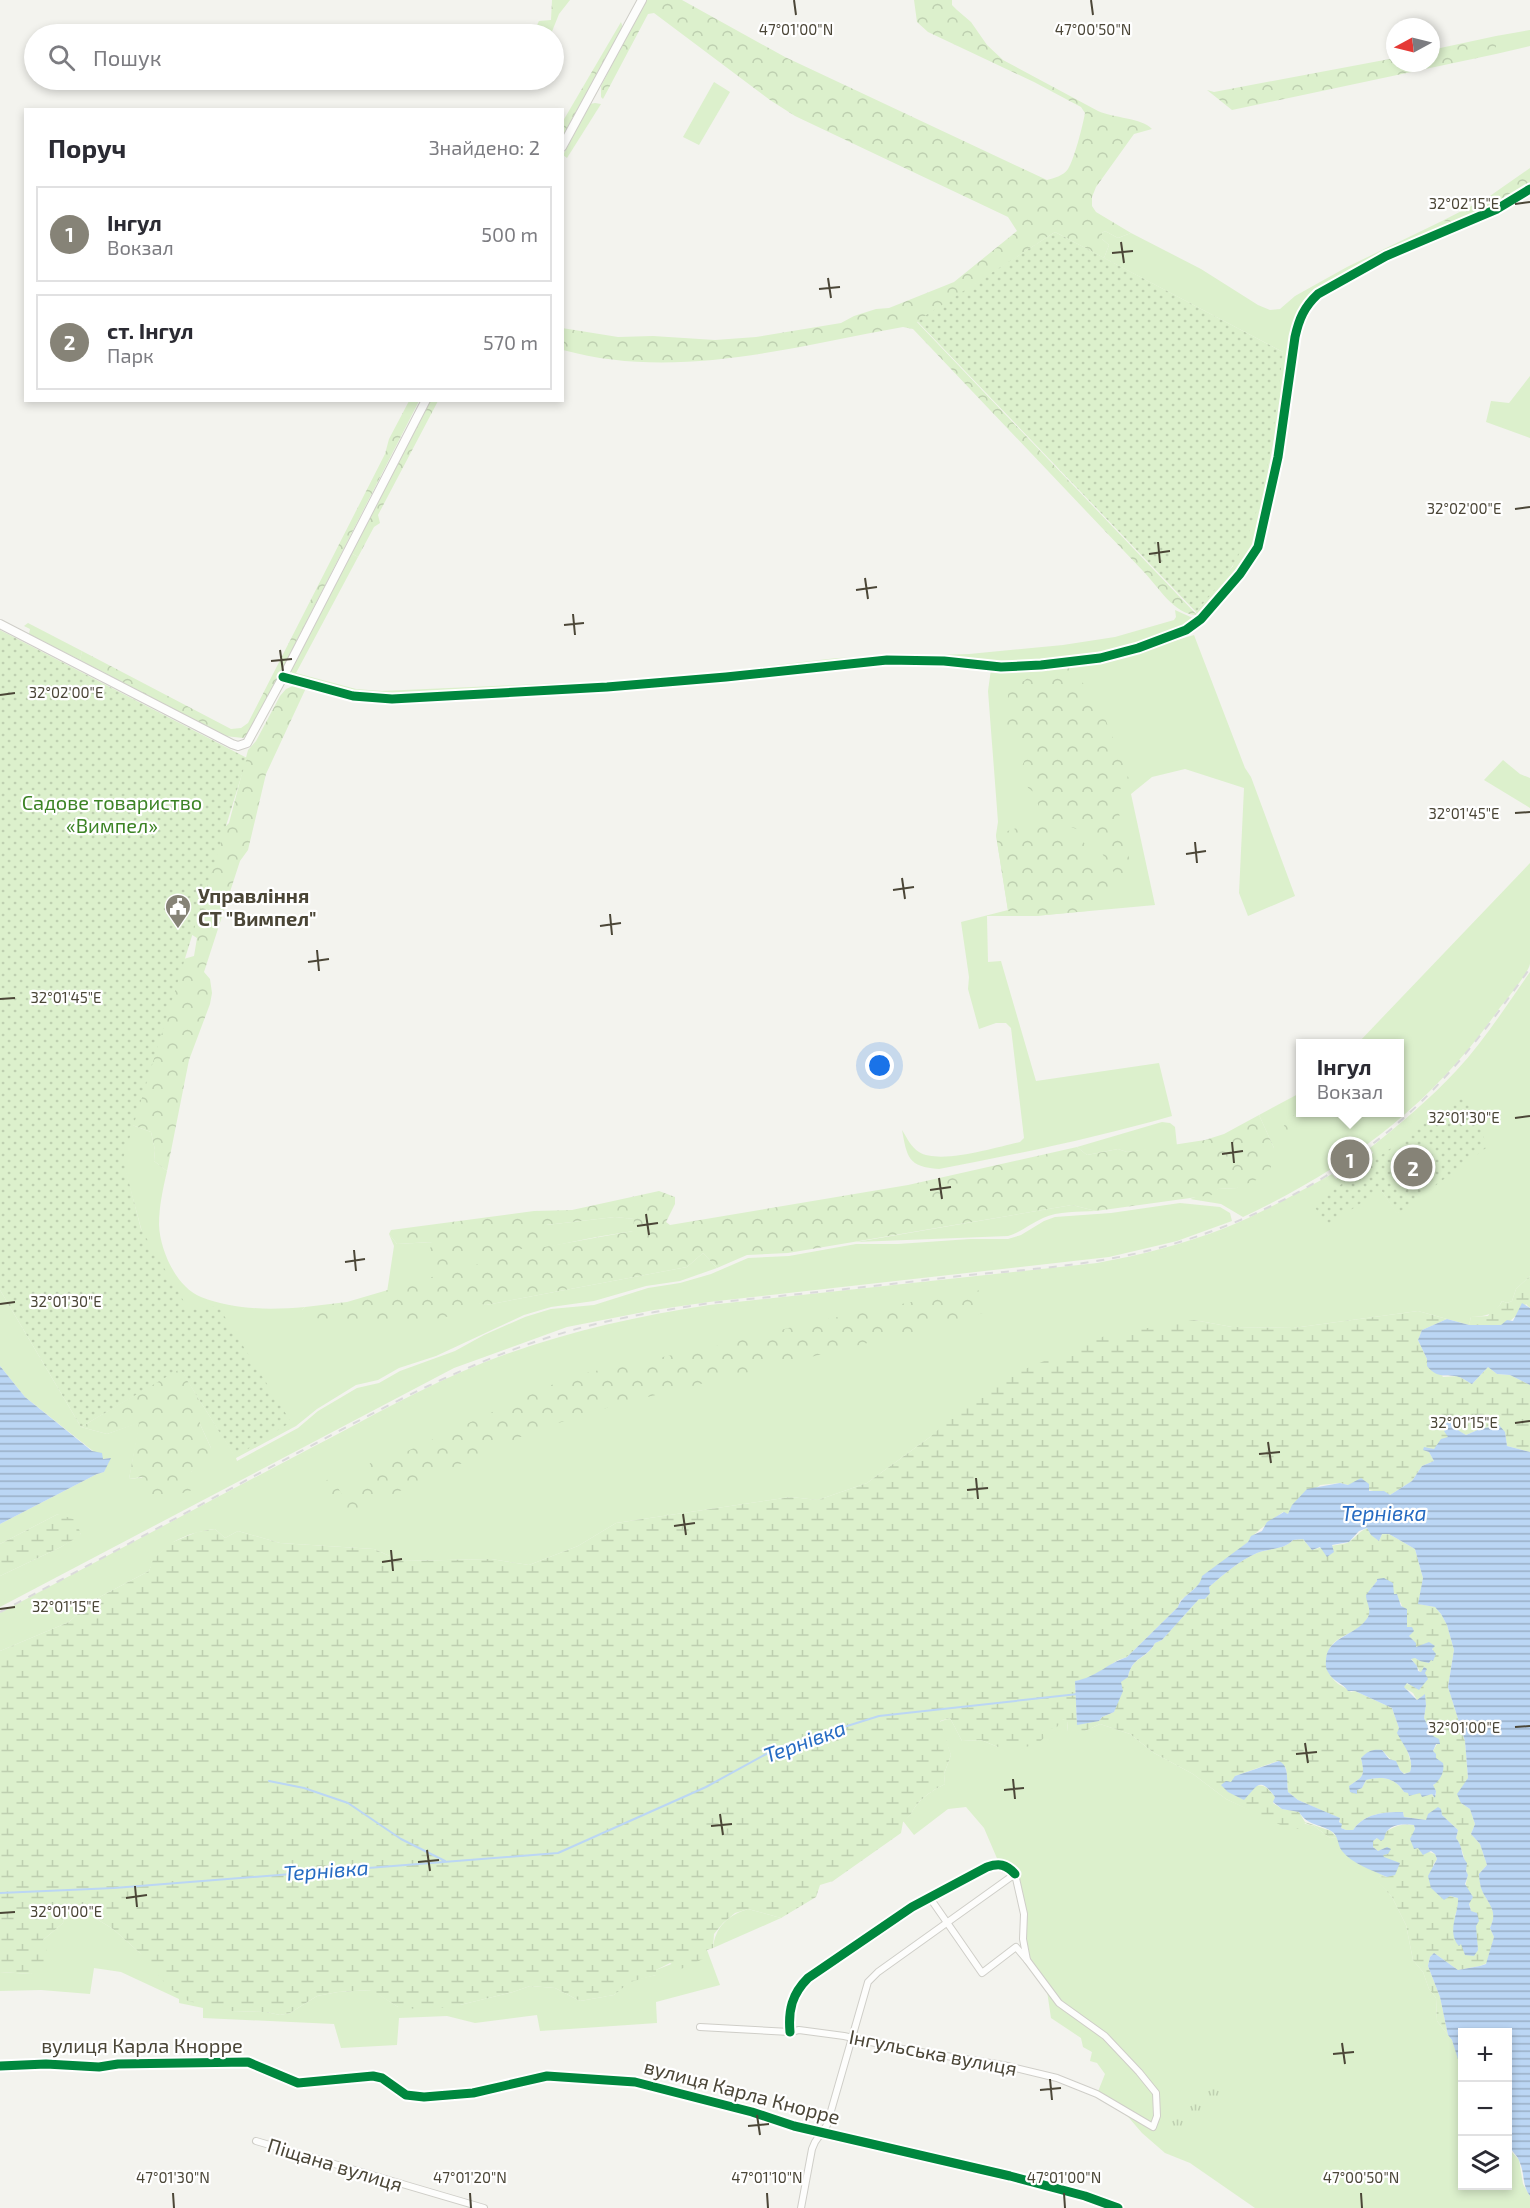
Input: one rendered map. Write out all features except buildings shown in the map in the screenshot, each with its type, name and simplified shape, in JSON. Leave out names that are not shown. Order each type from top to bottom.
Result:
[{"type":"street","points":[[564,143],[642,0]]},
{"type":"street","points":[[283,677],[353,696],[392,699],[619,686],[886,660],[944,661],[1001,667],[1041,665],[1117,655],[1180,632],[1201,619],[1240,574],[1258,547],[1278,457],[1295,337],[1299,321],[1309,302],[1318,294],[1386,256],[1497,209],[1530,189]]},
{"type":"street","points":[[0,624],[238,746],[243,745],[250,740],[425,402]]},
{"type":"street","points":[[790,2032],[789,2014],[795,1992],[808,1978],[912,1907],[987,1867],[999,1863],[1009,1867],[1015,1874],[1024,1914],[1023,1939],[1027,1960]]},
{"type":"street","points":[[801,2208],[812,2149],[827,2125],[866,1985],[871,1978],[1015,1874]]},
{"type":"street","points":[[930,1898],[982,1973],[1016,1947],[1027,1960]]},
{"type":"street","name":"Інгульська вулиця","points":[[700,2027],[790,2032],[799,2030],[1003,2066],[1057,2078],[1097,2094],[1153,2127],[1157,2116],[1156,2093],[1105,2036],[1059,2002],[1027,1960]]},
{"type":"street","name":"вулиця Карла Кнорре","points":[[0,2066],[46,2064],[99,2067],[118,2064],[249,2062],[297,2083],[373,2076],[381,2078],[406,2095],[424,2097],[473,2093],[547,2076],[635,2082],[823,2133],[1001,2174],[1085,2196],[1118,2208]]},
{"type":"street","name":"Піщана вулиця","points":[[255,2141],[484,2208]]},
{"type":"green space","points":[[552,0],[570,0],[559,14],[555,24],[538,24],[539,21],[551,20]]},
{"type":"green space","points":[[645,0],[682,0],[785,57],[1047,180],[1064,173],[1073,158],[1085,113],[1081,107],[1034,82],[928,32],[917,22],[914,0],[952,0],[952,5],[971,22],[987,45],[1003,60],[1098,111],[1134,120],[1152,129],[1134,134],[1096,187],[1092,197],[1092,206],[1096,212],[1131,233],[1118,238],[1105,231],[1102,233],[1102,239],[1109,245],[1104,258],[1055,232],[917,322],[1197,615],[1181,610],[1167,599],[913,329],[903,327],[776,351],[691,362],[605,359],[564,350],[564,328],[618,337],[653,336],[715,340],[756,337],[841,323],[876,309],[889,308],[954,282],[1017,231],[1008,217],[795,116],[770,100],[654,13],[648,14],[603,99],[601,86]]},
{"type":"green space","points":[[621,22],[623,28],[564,136],[564,119]]},
{"type":"green space","points":[[1530,30],[1530,46],[1496,54],[1496,36]]},
{"type":"green space","points":[[1496,36],[1496,54],[1440,66],[1440,48]]},
{"type":"green space","points":[[1386,60],[1386,72],[1411,72],[1232,110],[1207,90],[1214,92]]},
{"type":"green space","points":[[714,82],[730,92],[699,145],[683,137]]},
{"type":"green space","points":[[590,104],[601,104],[567,158],[564,153]]},
{"type":"green space","points":[[1530,168],[1530,185],[1513,197],[1455,224],[1442,221],[1487,198]]},
{"type":"green space","points":[[1442,221],[1455,224],[1385,253],[1315,292],[1300,310],[1292,336],[1288,376],[1279,410],[1257,535],[1239,571],[1203,613],[1197,615],[1196,612],[1233,566],[1283,352],[1104,258],[1109,245],[1102,239],[1102,233],[1105,231],[1118,238],[1131,233],[1201,269],[1258,305],[1270,310],[1280,309],[1295,296],[1347,267]]},
{"type":"green space","points":[[1055,232],[1283,352],[1273,434],[1263,489],[1255,516],[1233,565],[1196,612],[917,321]]},
{"type":"green space","points":[[1530,376],[1530,438],[1486,422],[1491,401],[1509,403]]},
{"type":"green space","points":[[408,402],[418,402],[250,732],[243,738],[225,736],[80,660],[82,651],[231,729],[241,728],[248,723],[385,454],[389,439]]},
{"type":"green space","points":[[428,402],[437,402],[378,515],[380,523],[374,527],[358,557],[351,553]]},
{"type":"green space","points":[[351,553],[358,557],[296,673],[356,689],[382,691],[606,681],[725,671],[837,658],[969,654],[1063,645],[1115,637],[1174,620],[1175,610],[1195,619],[1179,631],[1116,652],[1041,662],[1001,664],[886,658],[837,661],[726,674],[392,697],[324,687],[299,678],[290,669]]},
{"type":"green space","points":[[28,623],[82,651],[80,660],[29,634],[30,629],[24,626]]},
{"type":"green space","name":"Садове товариство «Вимпел»","points":[[0,630],[247,758],[123,1159],[141,1229],[189,1310],[218,1306],[291,1422],[235,1457],[180,1369],[81,1427],[0,1290]]},
{"type":"green space","points":[[1194,635],[1245,768],[1251,777],[1295,896],[1248,916],[1239,893],[1244,788],[1185,769],[1152,777],[1131,794],[1155,905],[1035,916],[987,916],[988,962],[1001,961],[1036,1081],[1159,1063],[1172,1116],[1056,1145],[939,1169],[915,1163],[908,1154],[902,1130],[911,1145],[919,1152],[928,1156],[940,1157],[983,1151],[1020,1142],[1024,1138],[1011,1028],[1006,1023],[996,1023],[979,1029],[968,989],[969,977],[961,922],[1008,910],[996,835],[998,822],[988,691],[991,669],[1043,669],[1094,662]]},
{"type":"green space","points":[[1069,666],[1099,703],[1129,779],[1115,795],[1129,858],[1128,881],[1118,879],[1090,834],[1041,816],[1035,793],[1028,788],[1026,779],[1019,773],[1030,748],[1026,741],[1009,741],[1006,719],[1009,683],[1024,681],[1037,668]]},
{"type":"green space","points":[[295,685],[306,688],[266,774],[248,850],[240,861],[204,972],[210,979],[212,993],[210,1004],[189,1060],[167,1171],[154,1161],[155,1150],[151,1132],[132,1125],[180,960],[194,956],[197,938],[189,933],[225,827],[229,823],[248,750],[256,741],[280,696],[286,689]]},
{"type":"green space","points":[[1503,760],[1520,774],[1530,778],[1530,808],[1484,780]]},
{"type":"green space","points":[[1040,820],[1083,841],[1110,887],[1106,902],[1087,911],[1035,916],[1008,911],[996,835]]},
{"type":"green space","points":[[1530,863],[1530,964],[1528,968],[1473,1044],[1404,1114],[1404,1039],[1362,1039]]},
{"type":"green space","points":[[1530,972],[1530,1276],[1516,1289],[1512,1301],[1507,1303],[1502,1301],[1490,1314],[1471,1317],[1469,1325],[1418,1311],[1293,1328],[1232,1327],[1194,1320],[930,1437],[867,1483],[818,1500],[791,1497],[616,1523],[578,1546],[529,1565],[491,1559],[401,1561],[374,1549],[280,1543],[238,1531],[225,1538],[215,1529],[194,1533],[167,1546],[149,1571],[92,1601],[69,1622],[0,1651],[0,1613],[396,1403],[462,1371],[512,1352],[595,1328],[709,1305],[1097,1263],[1146,1253],[1210,1234],[1239,1222],[1332,1174],[1336,1179],[1373,1153],[1370,1148],[1425,1101],[1466,1060]],"holes":[[[1481,1122],[1398,1213],[1381,1190]]]},
{"type":"green space","points":[[1296,1095],[1296,1117],[1401,1117],[1353,1155],[1282,1198],[1243,1217],[1221,1204],[1190,1199],[1218,1189],[1237,1188],[1274,1148],[1259,1115]]},
{"type":"green space","points":[[1462,1096],[1481,1122],[1486,1148],[1397,1214],[1381,1190],[1328,1225],[1313,1205]]},
{"type":"green space","points":[[1296,1113],[1296,1117],[1308,1117],[1287,1138],[1274,1139],[1273,1137]]},
{"type":"green space","points":[[1259,1115],[1274,1148],[1270,1172],[1266,1176],[1237,1188],[1218,1189],[1212,1195],[1096,1211],[1072,1205],[788,1253],[747,1255],[717,1268],[703,1253],[687,1267],[486,1305],[472,1302],[467,1311],[455,1309],[455,1315],[422,1322],[302,1318],[302,1310],[305,1307],[347,1302],[544,1247],[633,1231],[634,1219],[615,1217],[546,1225],[542,1244],[484,1258],[475,1258],[473,1253],[467,1255],[464,1262],[440,1270],[431,1265],[435,1257],[429,1253],[432,1242],[397,1244],[389,1234],[391,1230],[534,1211],[572,1210],[659,1191],[675,1197],[675,1204],[666,1222],[670,1225],[908,1185],[1077,1147],[1087,1155],[1118,1149],[1127,1152],[1205,1140],[1224,1134]]},
{"type":"green space","points":[[1318,1117],[1340,1117],[1326,1122]]},
{"type":"green space","points":[[1162,1122],[1170,1123],[1175,1127],[1177,1146],[1127,1152],[1118,1149],[1087,1155],[1077,1147]]},
{"type":"green space","points":[[132,1125],[151,1132],[155,1150],[154,1161],[167,1171],[160,1204],[159,1225],[162,1245],[171,1267],[192,1292],[226,1304],[265,1309],[305,1307],[302,1310],[455,1309],[472,1301],[486,1305],[687,1267],[703,1253],[717,1268],[680,1281],[646,1286],[594,1301],[551,1307],[524,1315],[436,1356],[399,1368],[378,1380],[356,1385],[317,1409],[296,1426],[236,1458],[237,1461],[298,1428],[318,1411],[357,1388],[379,1383],[400,1371],[455,1351],[525,1317],[551,1309],[594,1305],[648,1288],[680,1283],[711,1274],[748,1258],[789,1256],[856,1244],[1008,1239],[1021,1235],[1055,1217],[1111,1213],[1180,1203],[1220,1207],[1230,1213],[1232,1221],[1177,1241],[1109,1257],[709,1302],[567,1327],[454,1368],[0,1607],[0,1576],[61,1547],[81,1534],[58,1514],[0,1544],[0,1524],[104,1472],[110,1458],[103,1459],[25,1397],[0,1366],[0,1290],[81,1427],[107,1434],[140,1422],[129,1479],[191,1472],[211,1448],[200,1424],[200,1401],[235,1456],[188,1312],[142,1232],[122,1158]]},
{"type":"green space","points":[[1072,1205],[1096,1211],[1055,1214],[1008,1236],[856,1242]]},
{"type":"green space","points":[[615,1217],[635,1219],[634,1231],[540,1249],[387,1292],[394,1246],[389,1234],[397,1244],[433,1242],[467,1254],[546,1225]]},
{"type":"green space","points":[[1530,1276],[1530,1308],[1526,1304],[1513,1319],[1502,1325],[1469,1325],[1471,1317],[1488,1316],[1502,1301],[1507,1303],[1512,1301],[1516,1289]]},
{"type":"green space","points":[[982,1290],[992,1310],[957,1321],[619,1404],[536,1430],[355,1511],[338,1506],[324,1481],[333,1478],[343,1497],[363,1480],[370,1463],[382,1466],[390,1459],[571,1376],[721,1345],[808,1323]]},
{"type":"green space","points":[[1418,1311],[1447,1319],[1422,1330],[1418,1340],[1427,1359],[1443,1377],[1458,1376],[1472,1384],[1488,1367],[1497,1374],[1510,1375],[1530,1385],[1530,1452],[1507,1446],[1505,1432],[1480,1429],[1466,1435],[1448,1428],[1449,1437],[1434,1449],[1426,1452],[1429,1452],[1434,1461],[1422,1466],[1412,1481],[1390,1495],[1340,1483],[1320,1485],[1288,1514],[1283,1512],[1259,1531],[1180,1601],[1178,1607],[1127,1657],[1118,1660],[1089,1679],[1075,1681],[1077,1724],[1099,1721],[1102,1717],[1114,1712],[1120,1682],[1128,1677],[1136,1661],[1155,1643],[1162,1640],[1199,1599],[1210,1593],[1209,1587],[1250,1556],[1285,1546],[1293,1540],[1303,1539],[1312,1550],[1347,1543],[1367,1528],[1379,1541],[1382,1534],[1389,1534],[1415,1549],[1423,1578],[1419,1604],[1435,1607],[1441,1614],[1447,1625],[1454,1650],[1448,1687],[1465,1741],[1468,1778],[1461,1803],[1470,1809],[1475,1824],[1471,1834],[1480,1844],[1487,1865],[1479,1874],[1481,1888],[1493,1912],[1490,1928],[1494,1937],[1487,1963],[1458,1970],[1434,1953],[1430,1957],[1428,1966],[1440,1997],[1448,2035],[1437,2021],[1436,1998],[1429,1989],[1423,1972],[1413,1960],[1406,1925],[1392,1897],[1376,1880],[1380,1876],[1387,1877],[1383,1855],[1385,1848],[1378,1851],[1373,1847],[1373,1841],[1392,1828],[1408,1824],[1414,1825],[1418,1848],[1435,1854],[1437,1859],[1433,1865],[1450,1896],[1458,1898],[1459,1907],[1455,1915],[1461,1943],[1478,1950],[1466,1888],[1465,1865],[1456,1838],[1458,1830],[1442,1815],[1426,1820],[1404,1817],[1403,1812],[1382,1813],[1363,1820],[1353,1830],[1346,1830],[1341,1828],[1339,1818],[1298,1800],[1288,1792],[1286,1768],[1278,1761],[1235,1776],[1248,1795],[1253,1787],[1266,1787],[1275,1797],[1273,1803],[1282,1809],[1299,1812],[1305,1822],[1331,1831],[1337,1837],[1330,1838],[1314,1826],[1305,1823],[1301,1829],[1289,1829],[1226,1799],[1193,1774],[1154,1753],[1130,1734],[1100,1724],[1085,1731],[1067,1732],[1068,1722],[1063,1719],[1057,1727],[1042,1731],[1044,1738],[1036,1745],[1019,1748],[998,1747],[981,1740],[962,1741],[950,1718],[940,1721],[951,1755],[944,1774],[945,1784],[919,1802],[903,1822],[901,1833],[833,1881],[820,1885],[816,1897],[781,1918],[748,1909],[735,1913],[714,1934],[713,1948],[707,1950],[703,1959],[681,1969],[670,1963],[656,1970],[656,1975],[630,1982],[614,1995],[580,2001],[555,1988],[530,1986],[460,2005],[425,2010],[398,2007],[371,1990],[317,1996],[290,2013],[280,2015],[266,2012],[231,2011],[188,2001],[169,1988],[140,1953],[113,1929],[84,1911],[65,1906],[63,1923],[43,1940],[49,1958],[31,1974],[0,1972],[0,1651],[69,1622],[92,1601],[149,1571],[153,1560],[168,1544],[197,1532],[215,1529],[225,1538],[238,1531],[280,1543],[374,1549],[401,1561],[491,1559],[529,1565],[578,1546],[616,1523],[791,1497],[818,1500],[867,1483],[930,1437],[991,1383],[1107,1335],[1194,1320],[1232,1327],[1293,1328]],"holes":[[[1377,1581],[1401,1603],[1407,1628],[1411,1632],[1409,1636],[1416,1647],[1432,1645],[1433,1653],[1429,1663],[1411,1658],[1425,1679],[1420,1689],[1406,1683],[1403,1687],[1413,1693],[1417,1700],[1424,1695],[1426,1705],[1424,1718],[1437,1744],[1433,1751],[1438,1780],[1432,1787],[1436,1791],[1434,1797],[1432,1794],[1424,1796],[1421,1793],[1404,1792],[1396,1783],[1382,1778],[1366,1780],[1362,1788],[1357,1790],[1349,1786],[1362,1775],[1361,1758],[1382,1750],[1404,1774],[1410,1772],[1412,1766],[1405,1743],[1400,1738],[1392,1708],[1339,1685],[1327,1670],[1328,1652],[1332,1645],[1357,1629],[1368,1617],[1370,1608],[1368,1594]]]},
{"type":"green space","points":[[180,1368],[200,1401],[200,1424],[211,1448],[210,1458],[191,1472],[196,1486],[190,1491],[154,1501],[142,1477],[129,1479],[139,1423],[107,1434],[81,1427]]},
{"type":"green space","points":[[58,1514],[76,1520],[81,1535],[0,1576],[0,1544]]},
{"type":"green space","points":[[950,1718],[962,1741],[981,1740],[998,1747],[1042,1735],[1042,1731],[1063,1719],[1068,1721],[1067,1731],[1085,1731],[1100,1724],[1130,1734],[1154,1753],[1193,1774],[1226,1799],[1248,1809],[1314,1826],[1330,1838],[1337,1837],[1357,1863],[1387,1877],[1380,1876],[1377,1880],[1392,1897],[1406,1925],[1413,1960],[1423,1972],[1429,1989],[1436,1998],[1437,2021],[1452,2040],[1458,2057],[1458,2190],[1512,2190],[1512,2152],[1519,2160],[1523,2184],[1530,2196],[1530,2208],[1255,2208],[1190,2163],[1165,2153],[1142,2133],[1118,2105],[1097,2094],[1105,2074],[1097,2063],[1090,2061],[1092,2052],[1083,2047],[1081,2038],[1051,2018],[1047,1991],[1027,1960],[1024,1914],[1015,1874],[999,1863],[984,1828],[966,1807],[948,1809],[914,1835],[903,1821],[922,1799],[945,1784],[944,1774],[951,1755],[939,1722]]},
{"type":"green space","points":[[65,1906],[84,1911],[113,1929],[140,1953],[231,2011],[266,2012],[280,2015],[290,2013],[317,1996],[372,1990],[398,2007],[460,2005],[530,1986],[555,1988],[580,2001],[614,1995],[630,1981],[656,1975],[656,1970],[707,1950],[720,1985],[656,2002],[657,2023],[540,2031],[537,2015],[475,2023],[447,2016],[399,2018],[397,2045],[341,2048],[334,2024],[203,2018],[203,2008],[179,2003],[179,1999],[121,1972],[94,1968],[90,1994],[41,1990],[0,1991],[0,1972],[31,1974],[43,1940],[63,1923]]},
{"type":"green space","points":[[748,1909],[781,1918],[713,1948],[716,1934],[724,1923],[734,1915]]},
{"type":"green space","points":[[1210,2078],[1230,2103],[1182,2135],[1163,2120]]},
{"type":"water","points":[[1522,1303],[1530,1308],[1530,1385],[1510,1375],[1497,1374],[1488,1367],[1472,1384],[1459,1377],[1439,1375],[1427,1366],[1427,1359],[1418,1340],[1422,1330],[1447,1319],[1469,1325],[1501,1325],[1507,1320],[1513,1321]]},
{"type":"water","points":[[0,1366],[25,1397],[92,1451],[102,1453],[103,1459],[111,1458],[104,1472],[0,1524]]},
{"type":"water","points":[[1453,1419],[1456,1429],[1466,1435],[1499,1425],[1505,1432],[1507,1446],[1530,1452],[1530,2196],[1522,2167],[1512,2151],[1512,2028],[1458,2028],[1458,2059],[1448,2035],[1440,1997],[1428,1966],[1430,1957],[1434,1953],[1458,1970],[1486,1964],[1494,1937],[1490,1928],[1493,1911],[1481,1888],[1479,1877],[1487,1865],[1480,1844],[1471,1834],[1475,1824],[1470,1809],[1461,1803],[1457,1794],[1468,1778],[1465,1741],[1448,1687],[1454,1650],[1447,1625],[1441,1614],[1435,1607],[1418,1604],[1423,1578],[1415,1549],[1389,1534],[1382,1534],[1379,1541],[1371,1535],[1367,1528],[1359,1531],[1349,1542],[1332,1545],[1334,1552],[1327,1557],[1320,1547],[1312,1550],[1303,1539],[1293,1540],[1285,1546],[1250,1556],[1209,1587],[1210,1593],[1205,1599],[1199,1599],[1162,1640],[1155,1643],[1136,1661],[1128,1677],[1121,1682],[1123,1691],[1114,1712],[1102,1717],[1099,1721],[1077,1725],[1075,1681],[1089,1677],[1127,1657],[1178,1607],[1198,1585],[1202,1576],[1248,1542],[1251,1536],[1262,1531],[1267,1522],[1284,1512],[1288,1514],[1292,1505],[1307,1489],[1340,1483],[1348,1485],[1361,1478],[1369,1484],[1369,1491],[1384,1491],[1390,1495],[1412,1481],[1422,1466],[1434,1461],[1429,1452],[1423,1450],[1424,1447],[1434,1449],[1441,1439],[1448,1437],[1444,1431],[1448,1428],[1445,1424],[1446,1420]]},
{"type":"water","points":[[1384,1578],[1393,1583],[1394,1594],[1397,1594],[1401,1606],[1407,1609],[1407,1627],[1412,1627],[1414,1631],[1409,1636],[1416,1643],[1416,1647],[1429,1642],[1435,1646],[1432,1649],[1436,1654],[1433,1661],[1429,1663],[1415,1658],[1411,1659],[1418,1671],[1421,1672],[1424,1667],[1427,1669],[1425,1673],[1428,1679],[1419,1690],[1407,1683],[1404,1687],[1417,1700],[1425,1694],[1424,1718],[1433,1736],[1439,1739],[1440,1744],[1436,1744],[1433,1751],[1436,1758],[1443,1763],[1443,1773],[1433,1785],[1436,1791],[1435,1798],[1432,1794],[1422,1797],[1420,1793],[1409,1796],[1396,1783],[1382,1778],[1366,1780],[1362,1788],[1357,1790],[1357,1794],[1350,1792],[1349,1786],[1362,1775],[1361,1758],[1370,1751],[1382,1750],[1389,1759],[1396,1761],[1404,1774],[1410,1772],[1411,1767],[1408,1752],[1397,1733],[1399,1728],[1392,1708],[1355,1691],[1348,1691],[1333,1678],[1326,1667],[1328,1651],[1332,1645],[1357,1628],[1368,1617],[1366,1595],[1377,1579]]},
{"type":"water","points":[[1279,1761],[1285,1766],[1288,1792],[1298,1800],[1340,1818],[1341,1828],[1346,1830],[1353,1830],[1363,1820],[1375,1815],[1403,1812],[1404,1817],[1426,1820],[1428,1814],[1438,1807],[1441,1809],[1442,1815],[1458,1830],[1456,1838],[1467,1863],[1468,1875],[1465,1884],[1473,1897],[1469,1904],[1471,1911],[1477,1913],[1479,1921],[1476,1926],[1478,1950],[1474,1956],[1465,1955],[1461,1944],[1459,1946],[1455,1941],[1453,1929],[1458,1898],[1450,1896],[1444,1900],[1431,1888],[1428,1876],[1437,1859],[1431,1851],[1423,1855],[1418,1848],[1414,1849],[1410,1839],[1415,1829],[1414,1825],[1391,1827],[1384,1839],[1381,1841],[1377,1838],[1373,1841],[1373,1847],[1378,1851],[1387,1847],[1391,1849],[1388,1854],[1383,1855],[1384,1857],[1400,1863],[1395,1875],[1387,1877],[1346,1856],[1331,1831],[1310,1822],[1299,1812],[1282,1809],[1273,1802],[1275,1797],[1265,1786],[1258,1785],[1244,1800],[1228,1792],[1221,1785],[1226,1781],[1231,1782],[1235,1776]]},
{"type":"waterway","name":"Тернівка","points":[[0,1893],[114,1888],[558,1853],[706,1787],[777,1748],[879,1716],[1078,1694]]},
{"type":"waterway","points":[[269,1781],[304,1788],[348,1803],[401,1839],[445,1861]]},
{"type":"railway","points":[[0,1612],[401,1399],[498,1355],[566,1332],[619,1319],[709,1303],[1090,1262],[1147,1251],[1224,1227],[1298,1192],[1366,1149],[1397,1124],[1452,1069],[1500,1010],[1530,968]]},
{"type":"cycle path","points":[[283,677],[353,696],[392,699],[607,687],[887,660],[944,661],[1001,667],[1041,665],[1100,658],[1138,648],[1186,630],[1201,619],[1240,574],[1258,547],[1278,457],[1295,337],[1300,319],[1309,304],[1318,294],[1386,256],[1497,209],[1530,189]]},
{"type":"cycle path","points":[[790,2032],[792,2003],[798,1990],[808,1978],[912,1907],[987,1867],[1002,1865],[1015,1874]]},
{"type":"cycle path","points":[[0,2066],[46,2064],[99,2067],[118,2064],[248,2062],[298,2083],[373,2076],[382,2078],[406,2095],[424,2097],[473,2093],[547,2076],[635,2082],[752,2112],[794,2126],[1010,2176],[1085,2196],[1118,2208]]},
{"type":"place","name":"Управління СТ \"Вимпел\"","points":[[178,930]]},
{"type":"place","name":"Інгул","points":[[1350,1159]]},
{"type":"place","name":"ст. Інгул","points":[[1413,1167]]}]
